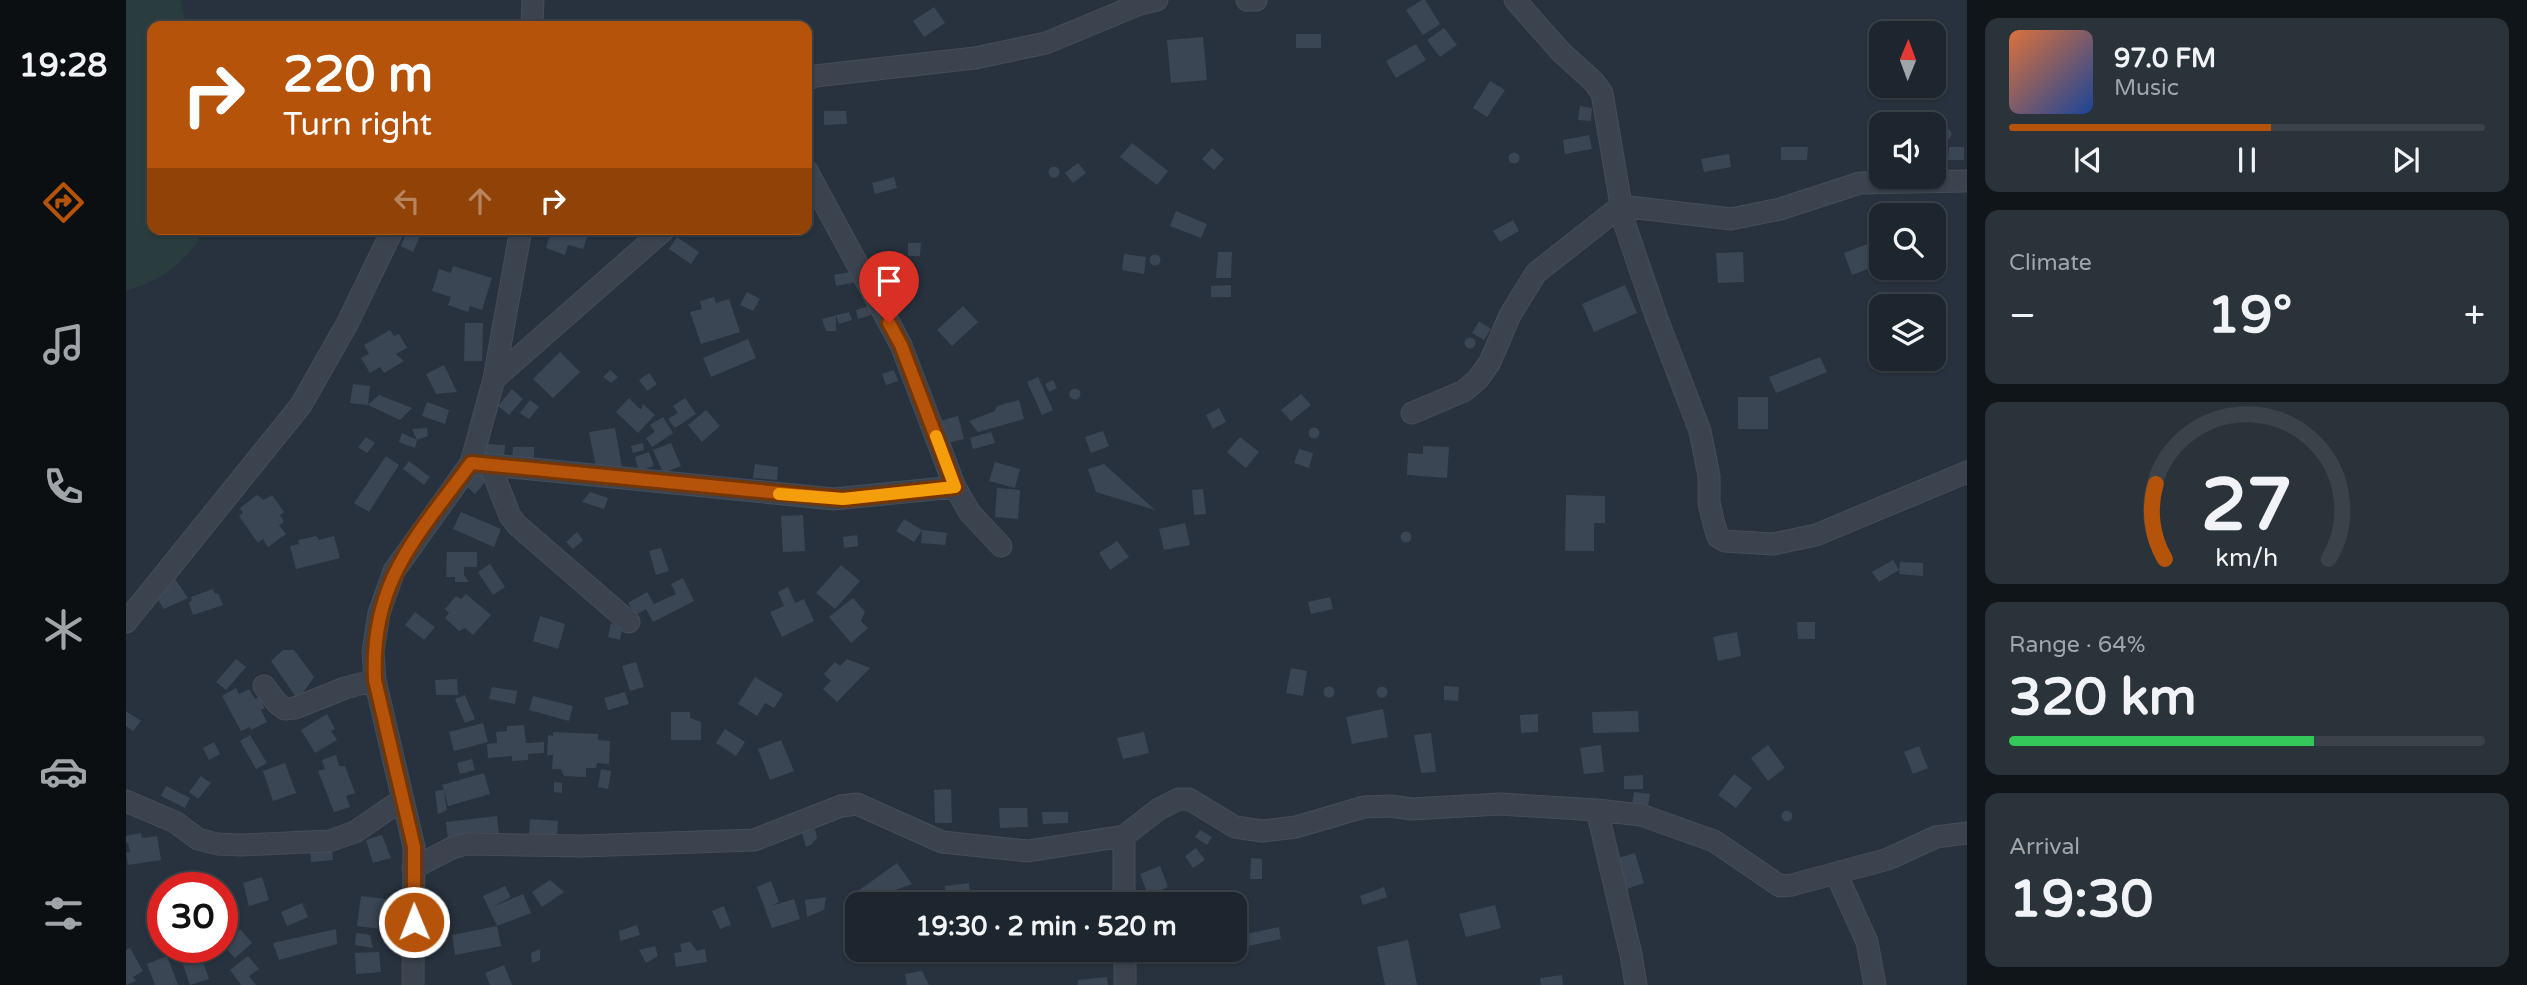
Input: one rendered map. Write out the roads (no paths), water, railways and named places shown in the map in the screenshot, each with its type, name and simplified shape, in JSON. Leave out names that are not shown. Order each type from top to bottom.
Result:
[{"type":"street","points":[[532,21],[533,0]]},
{"type":"street","points":[[812,78],[975,58],[1046,43],[1140,4],[1157,0]]},
{"type":"street","points":[[1247,0],[1256,0]]},
{"type":"street","points":[[1515,0],[1561,52],[1601,90],[1624,222],[1700,431],[1709,476],[1710,503],[1718,537],[1724,541],[1773,544],[1816,535],[1967,472]]},
{"type":"street","points":[[812,180],[901,345],[955,487],[971,513],[1001,546]]},
{"type":"street","points":[[1412,413],[1464,391],[1479,379],[1490,362],[1510,315],[1536,273],[1621,206],[1731,219],[1780,209],[1860,183],[1967,181]]},
{"type":"street","points":[[126,622],[301,405],[347,324],[390,235]]},
{"type":"street","points":[[413,985],[414,847],[375,680],[373,652],[379,612],[394,572],[480,464],[520,235]]},
{"type":"street","points":[[494,379],[658,235]]},
{"type":"street","points":[[480,464],[843,499],[955,487]]},
{"type":"street","points":[[480,464],[517,525],[629,622]]},
{"type":"street","points":[[264,685],[285,709],[295,708],[345,688],[375,680]]},
{"type":"street","points":[[126,801],[175,822],[198,839],[217,844],[242,845],[328,841],[355,832],[403,799]]},
{"type":"street","points":[[413,868],[452,848],[466,844],[582,846],[754,840],[841,806],[856,804],[942,842],[1028,851],[1124,836],[1159,809],[1179,799],[1189,799],[1235,827],[1262,831],[1296,827],[1364,807],[1390,806],[1412,810],[1500,804],[1597,810],[1641,815],[1690,830],[1714,841],[1780,886],[1888,859],[1936,837],[1967,833]]},
{"type":"street","points":[[1597,810],[1636,985]]},
{"type":"street","points":[[1124,836],[1124,892]]},
{"type":"street","points":[[1836,873],[1867,942],[1875,985]]},
{"type":"street","points":[[1125,962],[1125,985]]}]
